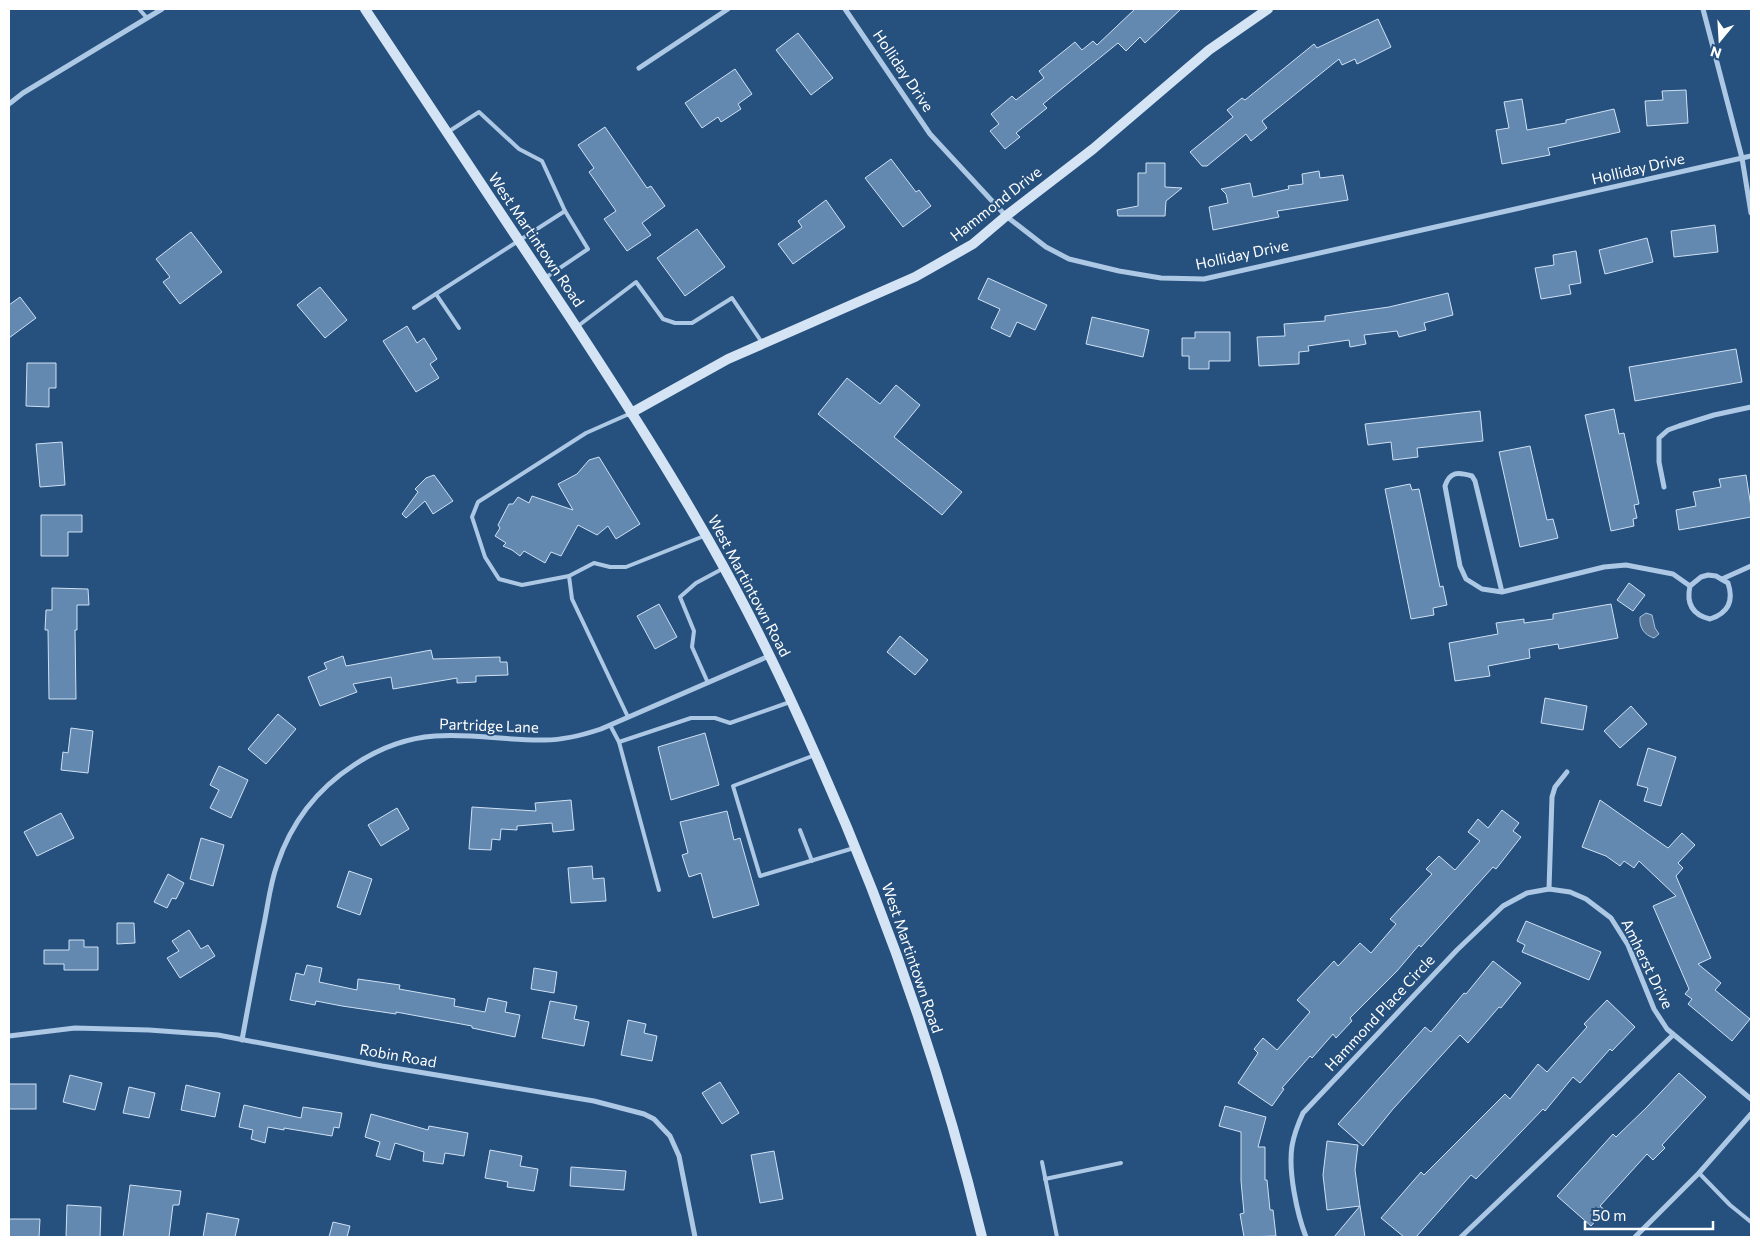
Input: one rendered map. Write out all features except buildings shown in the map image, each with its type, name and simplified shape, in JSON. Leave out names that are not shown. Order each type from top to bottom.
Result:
[{"type":"main road","name":"West Martintown Road","points":[[364,9],[519,240],[631,413],[706,535],[770,655],[856,847],[891,937],[916,1011],[973,1197],[982,1237]]},
{"type":"main road","name":"Hammond Drive","points":[[631,413],[728,359],[930,269],[973,244],[1093,148],[1209,50],[1268,9]]},
{"type":"street","points":[[9,104],[23,93],[162,9]]},
{"type":"street","points":[[639,68],[728,9]]},
{"type":"street","name":"Holliday Drive","points":[[845,9],[930,134],[1006,216],[1046,248],[1069,259],[1140,275],[1161,278],[1204,279],[1751,156]]},
{"type":"street","points":[[1703,9],[1742,158],[1751,213]]},
{"type":"street","points":[[1664,487],[1659,462],[1659,438],[1668,430],[1679,426],[1714,415],[1751,408]]},
{"type":"street","points":[[1502,592],[1472,476],[1452,474],[1445,486],[1460,566],[1466,579],[1482,589],[1502,592],[1604,567],[1626,565],[1673,574],[1690,586]]},
{"type":"street","points":[[1722,579],[1751,566]]},
{"type":"street","points":[[1708,575],[1722,579],[1728,583],[1730,591],[1729,606],[1724,612],[1710,619],[1696,614],[1688,600],[1690,586],[1701,577],[1708,575]]},
{"type":"street","name":"Partridge Lane","points":[[242,1040],[276,866],[298,819],[327,786],[344,771],[363,759],[394,745],[414,739],[434,736],[456,736],[545,740],[582,735],[610,725],[770,655]]},
{"type":"street","points":[[1549,889],[1552,797],[1555,787],[1567,772]]},
{"type":"street","name":"Hammond Place Circle","points":[[1306,1237],[1293,1190],[1292,1147],[1303,1113],[1457,950],[1502,906],[1527,893],[1549,889],[1570,892],[1588,900]]},
{"type":"street","name":"Amherst Drive","points":[[1588,900],[1611,918],[1620,931],[1654,1010],[1667,1029],[1751,1099]]},
{"type":"street","name":"Robin Road","points":[[9,1036],[75,1028],[149,1030],[218,1035],[382,1066],[594,1101],[644,1114],[662,1127],[675,1145],[679,1156],[695,1237]]},
{"type":"street","points":[[1461,1237],[1674,1036]]},
{"type":"street","points":[[1635,1237],[1699,1173],[1751,1114]]},
{"type":"lane","points":[[139,9],[146,18]]},
{"type":"lane","points":[[447,132],[479,112],[518,149],[542,161],[565,211],[588,248],[544,278]]},
{"type":"lane","points":[[414,308],[565,211]]},
{"type":"lane","points":[[576,328],[636,282],[663,319],[675,323],[692,323],[732,298],[763,344]]},
{"type":"lane","points":[[436,294],[459,328]]},
{"type":"lane","points":[[631,413],[586,433],[478,502],[472,517],[485,557],[499,578],[522,585],[569,576],[594,563],[610,568],[626,567],[706,535]]},
{"type":"lane","points":[[708,683],[692,647],[694,632],[680,597],[696,583],[724,567]]},
{"type":"lane","points":[[569,576],[572,599],[628,717]]},
{"type":"lane","points":[[618,742],[691,718],[715,718],[730,723],[792,701]]},
{"type":"lane","points":[[610,725],[618,742],[659,890]]},
{"type":"lane","points":[[816,755],[733,786],[760,876],[856,847]]},
{"type":"lane","points":[[800,830],[812,861]]},
{"type":"lane","points":[[1042,1162],[1057,1237]]},
{"type":"lane","points":[[1045,1179],[1121,1163]]},
{"type":"lane","points":[[1699,1173],[1730,1205],[1751,1222]]},
{"type":"water","points":[[1646,613],[1652,615],[1655,628],[1659,634],[1654,638],[1647,635],[1641,627],[1640,617]]}]
